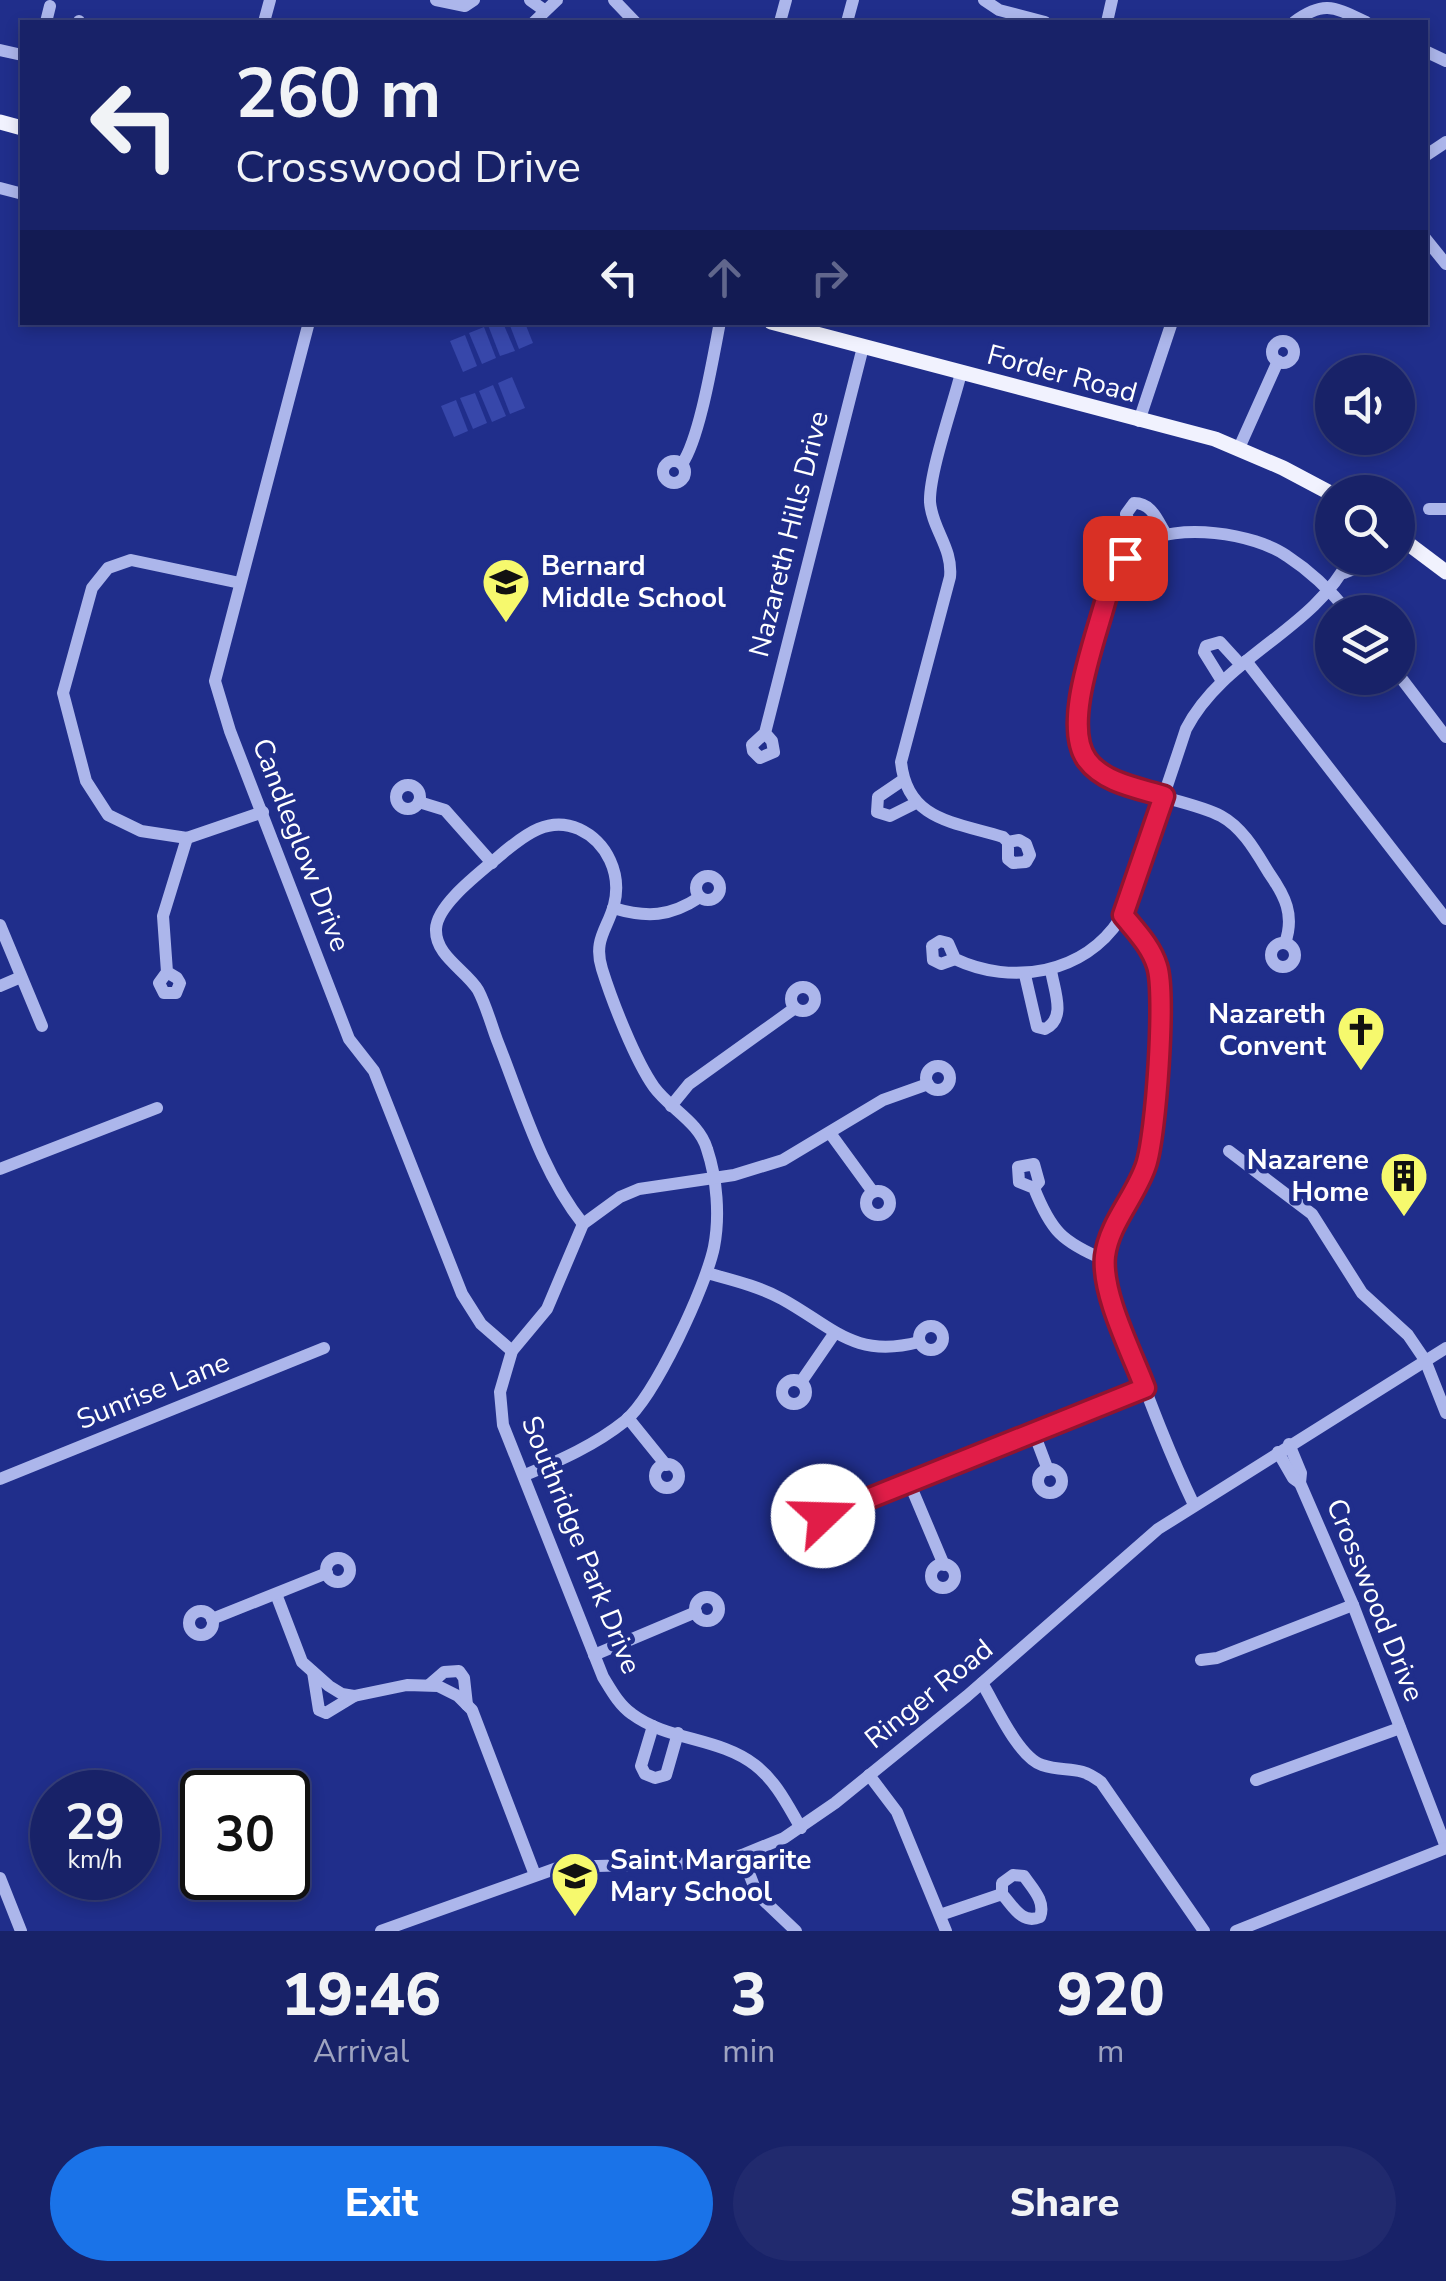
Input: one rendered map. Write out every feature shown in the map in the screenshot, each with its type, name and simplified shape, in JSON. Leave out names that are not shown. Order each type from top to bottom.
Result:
[{"type":"main road","name":"Forder Road","points":[[784,325],[1214,439],[1315,486]]},
{"type":"main road","points":[[1415,549],[1446,572]]},
{"type":"street","points":[[436,0],[465,6],[474,0]]},
{"type":"street","points":[[530,0],[544,10]]},
{"type":"street","points":[[536,20],[557,0]]},
{"type":"street","points":[[614,0],[633,20]]},
{"type":"street","points":[[984,0],[999,10],[1037,20]]},
{"type":"street","points":[[46,20],[50,6]]},
{"type":"street","points":[[1297,20],[1324,6],[1361,20]]},
{"type":"street","points":[[0,188],[18,193]]},
{"type":"street","points":[[1428,242],[1446,264]]},
{"type":"street","name":"Candleglow Drive","points":[[308,325],[215,681],[348,1039],[374,1071],[462,1294],[480,1324],[512,1351]]},
{"type":"street","points":[[682,464],[710,375],[719,325]]},
{"type":"street","points":[[1139,421],[1171,325]]},
{"type":"street","name":"Nazareth Hills Drive","points":[[765,734],[863,347]]},
{"type":"street","points":[[1240,448],[1278,362]]},
{"type":"street","points":[[961,373],[930,495],[934,520],[950,556],[950,576],[901,762],[903,780],[922,810],[1008,842]]},
{"type":"street","points":[[1139,545],[1126,514],[1134,503],[1144,503],[1151,509],[1166,534]]},
{"type":"street","points":[[1429,509],[1446,509]]},
{"type":"street","points":[[1285,943],[1289,931],[1288,905],[1244,835],[1221,816],[1121,783],[1096,769],[1084,754],[1077,732],[1077,715],[1114,574],[1139,545],[1166,534],[1224,534],[1263,544],[1286,554],[1333,595]]},
{"type":"street","points":[[240,583],[131,560],[108,568],[92,588],[64,693],[86,782],[108,815],[141,830],[187,838],[263,812]]},
{"type":"street","points":[[954,959],[1024,975],[1051,970],[1099,943],[1123,915],[1196,709],[1222,681],[1312,611],[1342,575]]},
{"type":"street","points":[[1222,681],[1204,652],[1206,646],[1220,642],[1244,663],[1446,919]]},
{"type":"street","points":[[1414,695],[1446,737]]},
{"type":"street","points":[[903,780],[878,797],[877,812],[890,816],[916,803]]},
{"type":"street","points":[[419,802],[446,810],[492,862]]},
{"type":"street","points":[[525,1474],[576,1454],[628,1418],[663,1367],[707,1273],[715,1244],[714,1176],[697,1130],[646,1075],[601,966],[600,934],[613,908],[616,875],[602,846],[580,829],[541,826],[492,862],[444,906],[438,916],[437,941],[478,989],[556,1188],[583,1224],[620,1197],[639,1189],[714,1176],[734,1175],[770,1165],[883,1100],[928,1084]]},
{"type":"street","points":[[167,972],[163,916],[187,838]]},
{"type":"street","points":[[613,908],[637,915],[662,915],[700,897]]},
{"type":"street","points":[[1123,915],[1158,967],[1158,1044],[1150,1152],[1104,1260],[1110,1294],[1194,1505]]},
{"type":"street","points":[[0,925],[42,1026]]},
{"type":"street","points":[[1024,975],[1032,1017],[1037,1027],[1045,1030],[1054,1025],[1058,1016],[1051,970]]},
{"type":"street","points":[[0,986],[21,977]]},
{"type":"street","points":[[671,1106],[689,1084],[795,1008]]},
{"type":"street","points":[[0,1170],[156,1108]]},
{"type":"street","points":[[830,1133],[873,1192]]},
{"type":"street","points":[[1229,1150],[1312,1214],[1362,1293],[1408,1335],[1425,1360],[1446,1413]]},
{"type":"street","points":[[1034,1188],[1044,1214],[1063,1240],[1104,1260]]},
{"type":"street","name":"Southridge Park Drive","points":[[583,1224],[547,1309],[512,1351],[503,1374],[503,1425],[594,1655],[615,1696],[629,1712],[652,1726],[722,1748],[754,1764],[775,1786],[801,1828]]},
{"type":"street","points":[[707,1273],[758,1288],[834,1334],[873,1348],[919,1342]]},
{"type":"street","points":[[801,1382],[834,1334]]},
{"type":"street","name":"Sunrise Lane","points":[[0,1480],[324,1348]]},
{"type":"street","name":"Ringer Road","points":[[381,1931],[535,1874],[584,1864],[678,1866],[742,1855],[801,1828],[982,1683],[1147,1538],[1283,1448],[1446,1348]]},
{"type":"street","points":[[845,1508],[1145,1388]]},
{"type":"street","points":[[628,1418],[666,1465]]},
{"type":"street","points":[[1034,1434],[1048,1470]]},
{"type":"street","name":"Crosswood Drive","points":[[1283,1448],[1301,1473],[1300,1483],[1353,1605],[1446,1848]]},
{"type":"street","points":[[909,1482],[944,1565]]},
{"type":"street","points":[[212,1618],[327,1574]]},
{"type":"street","points":[[276,1594],[302,1662],[342,1694],[354,1696],[407,1685],[429,1685],[450,1691],[472,1710],[535,1874]]},
{"type":"street","points":[[1201,1660],[1217,1658],[1353,1605]]},
{"type":"street","points":[[594,1655],[696,1612]]},
{"type":"street","points":[[429,1685],[444,1672],[459,1671],[464,1678],[467,1705]]},
{"type":"street","points":[[313,1672],[319,1710],[336,1710],[354,1696]]},
{"type":"street","points":[[982,1683],[1031,1759],[1039,1764],[1077,1768],[1101,1782],[1204,1931]]},
{"type":"street","points":[[652,1726],[642,1766],[645,1774],[655,1778],[666,1775],[678,1733]]},
{"type":"street","points":[[1256,1780],[1400,1728]]},
{"type":"street","points":[[868,1775],[898,1812],[946,1931]]},
{"type":"street","points":[[1236,1931],[1446,1848]]},
{"type":"street","points":[[742,1855],[757,1894],[796,1931]]},
{"type":"street","points":[[0,1878],[21,1931]]},
{"type":"street","points":[[940,1915],[1002,1894]]},
{"type":"shaded area","points":[[488,325],[504,325],[515,351],[500,356]]},
{"type":"shaded area","points":[[510,325],[526,325],[533,343],[519,349]]},
{"type":"shaded area","points":[[484,327],[496,358],[482,364],[469,333]]},
{"type":"shaded area","points":[[465,335],[477,366],[463,372],[450,341]]},
{"type":"shaded area","points":[[512,377],[525,408],[510,414],[498,383]]},
{"type":"shaded area","points":[[493,385],[506,416],[492,422],[479,391]]},
{"type":"shaded area","points":[[475,393],[487,423],[473,429],[460,398]]},
{"type":"shaded area","points":[[456,400],[468,431],[454,437],[441,406]]},
{"type":"place","name":"Bernard Middle School","points":[[506,624]]},
{"type":"place","name":"Nazareth Convent","points":[[1361,1072]]},
{"type":"place","name":"Nazarene Home","points":[[1404,1218]]},
{"type":"place","name":"Saint Margarite Mary School","points":[[575,1918]]},
{"type":"route","points":[[823,1516],[829,1502],[845,1508],[1145,1388],[1110,1294],[1104,1260],[1113,1232],[1142,1176],[1153,1138],[1160,1006],[1158,967],[1123,915],[1164,796],[1121,783],[1096,769],[1081,748],[1076,724],[1107,595],[1125,558]]}]
